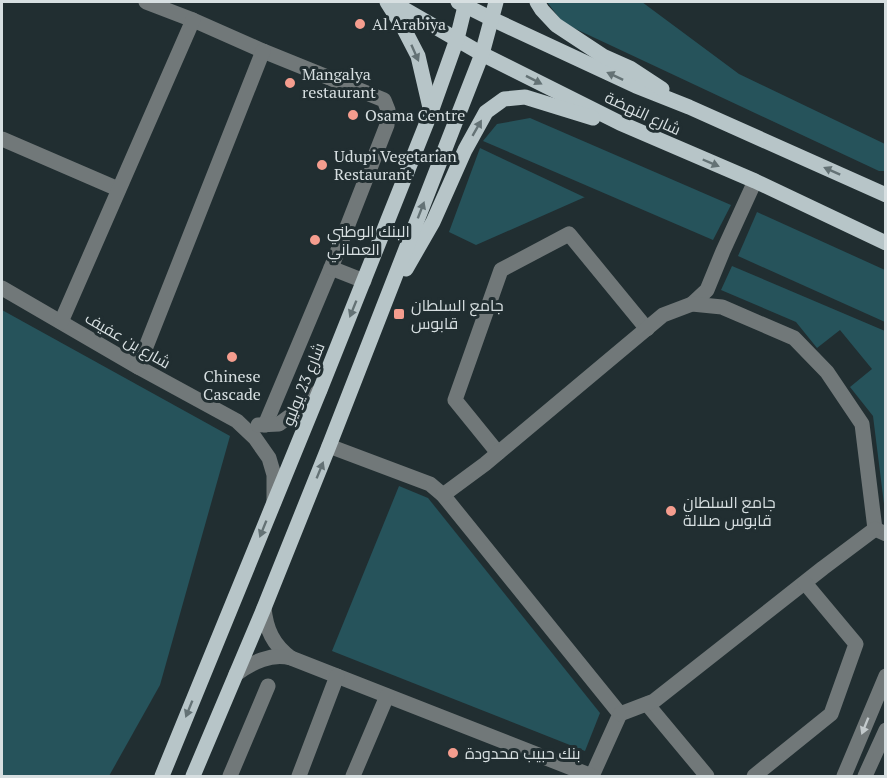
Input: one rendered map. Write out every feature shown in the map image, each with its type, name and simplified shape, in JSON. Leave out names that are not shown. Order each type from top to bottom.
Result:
[{"type":"main road","points":[[387,2],[418,56],[431,112]]},
{"type":"main road","name":"شارع النهضة","points":[[392,2],[482,54],[642,134],[755,181],[885,243]]},
{"type":"main road","points":[[196,772],[329,446],[482,54],[496,2]]},
{"type":"main road","points":[[537,2],[556,25],[603,56],[630,68],[689,107]]},
{"type":"main road","name":"شارع 23 يوليو","points":[[162,777],[431,112],[457,39],[463,3]]},
{"type":"main road","name":"شارع النهضة","points":[[463,3],[492,19],[636,86],[689,107],[885,195]]},
{"type":"main road","points":[[381,310],[433,222],[465,150],[486,112],[504,99],[525,97],[642,134]]},
{"type":"street","points":[[146,2],[384,100],[388,110],[387,125],[266,425],[279,424],[320,390]]},
{"type":"street","points":[[61,322],[193,20]]},
{"type":"street","points":[[138,367],[263,51]]},
{"type":"street","points":[[2,139],[118,189]]},
{"type":"street","points":[[443,495],[498,453],[663,315],[692,304],[707,290],[755,181]]},
{"type":"street","points":[[864,185],[885,185]]},
{"type":"street","points":[[498,453],[455,400],[501,270],[569,234],[647,328]]},
{"type":"street","points":[[331,268],[364,282]]},
{"type":"street","name":"شارع بن عفيف","points":[[2,288],[237,421],[255,438],[269,458],[274,475],[274,502]]},
{"type":"street","points":[[236,674],[256,661],[285,656],[592,777],[620,714],[654,701],[805,583],[880,532],[862,424],[828,372],[794,338],[722,307],[692,304]]},
{"type":"street","name":"شارع بن عفيف","points":[[237,421],[260,426],[266,425]]},
{"type":"street","points":[[329,446],[430,484],[443,495],[620,714]]},
{"type":"street","points":[[754,777],[831,714],[856,644],[805,583]]},
{"type":"street","points":[[264,608],[269,633],[291,658]]},
{"type":"street","points":[[299,777],[337,676]]},
{"type":"street","points":[[844,777],[885,676]]},
{"type":"street","points":[[230,777],[268,686]]},
{"type":"street","points":[[353,777],[387,696]]},
{"type":"street","points":[[646,704],[707,777]]},
{"type":"street","points":[[865,777],[885,730]]},
{"type":"shaded area","points":[[547,2],[642,2],[739,74],[885,144],[885,171],[879,171],[563,23]]},
{"type":"shaded area","points":[[530,118],[731,205],[713,240],[483,141],[497,124]]},
{"type":"shaded area","points":[[480,148],[585,197],[476,245],[449,232]]},
{"type":"shaded area","points":[[757,212],[885,270],[885,322],[738,256]]},
{"type":"shaded area","points":[[732,266],[885,331],[885,512],[873,416],[850,387],[872,369],[840,330],[817,348],[796,322],[721,290]]},
{"type":"shaded area","points":[[2,310],[230,436],[160,685],[109,776],[2,776]]},
{"type":"shaded area","points":[[399,486],[428,498],[600,713],[585,751],[332,651]]},
{"type":"place","name":"Al Arabiya","points":[[360,24]]},
{"type":"place","name":"Mangalya restaurant","points":[[290,83]]},
{"type":"place","name":"Osama Centre","points":[[353,115]]},
{"type":"place","name":"Udupi Vegetarian Restaurant","points":[[322,165]]},
{"type":"place","name":"البنك الوطني العماني","points":[[315,240]]},
{"type":"place","name":"جامع السلطان قابوس","points":[[399,314]]},
{"type":"place","name":"Chinese Cascade","points":[[232,357]]},
{"type":"place","name":"جامع السلطان قابوس صلالة","points":[[671,511]]},
{"type":"place","name":"بنك حبيب محدودة","points":[[453,753]]}]
